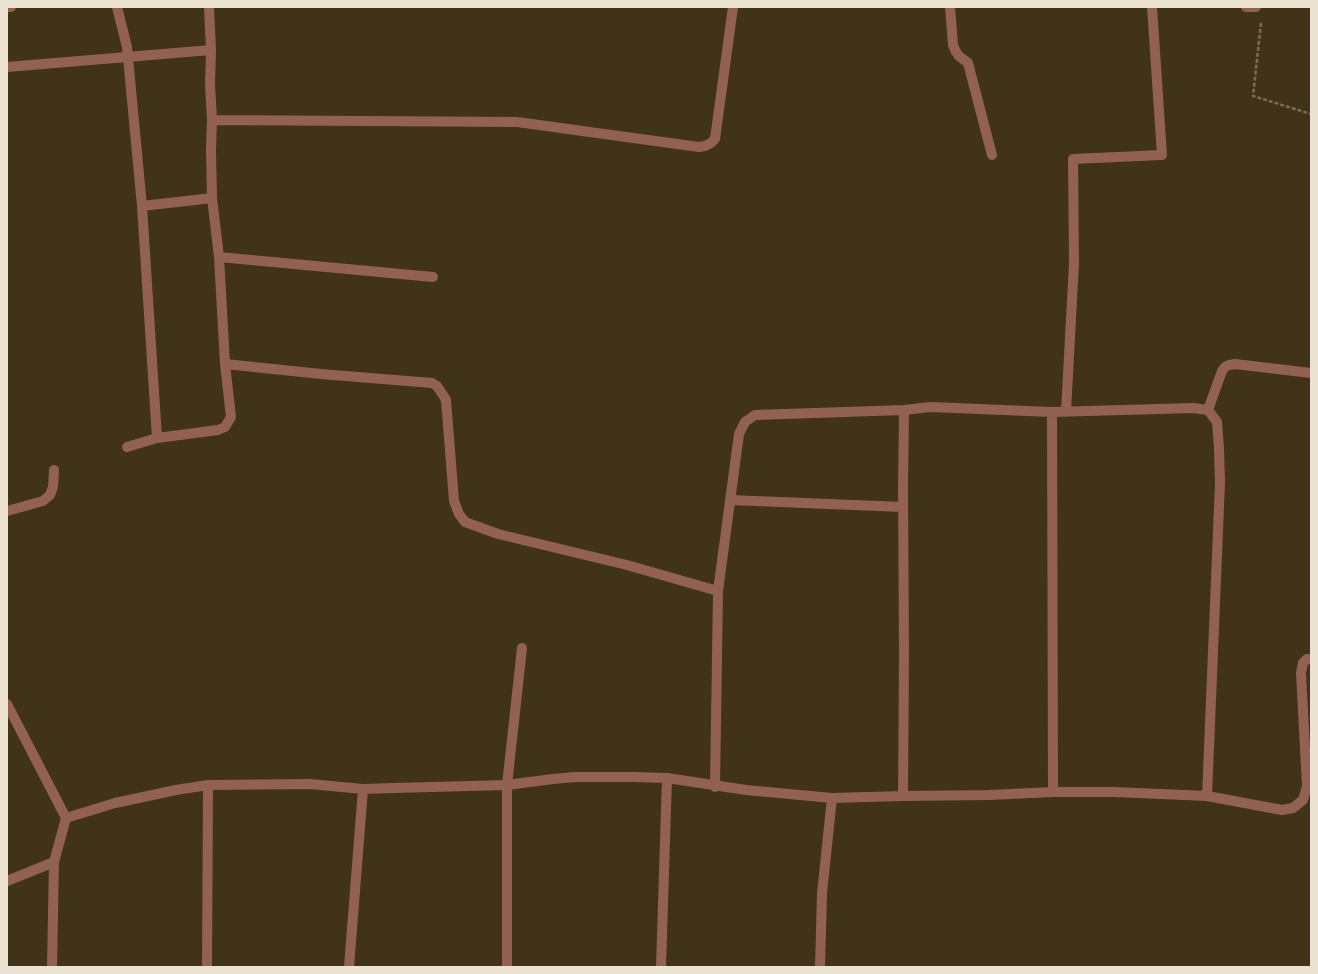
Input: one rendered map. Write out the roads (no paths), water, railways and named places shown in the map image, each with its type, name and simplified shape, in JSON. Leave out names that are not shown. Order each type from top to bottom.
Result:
[{"type":"street","points":[[117,7],[128,57],[142,206],[156,438]]},
{"type":"street","points":[[127,447],[156,438],[218,430],[227,425],[231,417],[225,364],[219,257],[212,198],[212,120],[210,84],[211,50],[209,7]]},
{"type":"street","points":[[212,120],[517,122],[698,147],[705,146],[715,139],[733,7]]},
{"type":"street","points":[[950,7],[953,45],[959,56],[968,63],[992,155]]},
{"type":"street","points":[[1066,412],[1074,263],[1073,158],[1162,155],[1152,7]]},
{"type":"street","points":[[1246,7],[1256,7]]},
{"type":"street","points":[[7,67],[211,50]]},
{"type":"street","points":[[142,206],[212,198]]},
{"type":"street","points":[[219,257],[433,277]]},
{"type":"street","points":[[225,364],[432,383],[441,390],[446,400],[454,501],[464,522],[498,534],[627,565],[718,591]]},
{"type":"street","points":[[1208,410],[1222,371],[1229,365],[1235,364],[1311,373]]},
{"type":"street","points":[[715,787],[718,591],[739,434],[745,422],[755,415],[904,410],[930,407],[1052,412],[1193,408],[1208,410],[1217,422],[1219,448],[1220,483],[1207,796]]},
{"type":"street","points":[[903,796],[904,410]]},
{"type":"street","points":[[1052,412],[1053,792]]},
{"type":"street","points":[[7,511],[43,501],[50,495],[53,487],[54,470]]},
{"type":"street","points":[[730,500],[903,507]]},
{"type":"street","points":[[507,967],[507,785],[522,648]]},
{"type":"street","points":[[66,818],[115,803],[208,785],[310,784],[363,789],[507,785],[575,777],[667,778],[715,787],[832,798],[989,796],[1053,792],[1114,792],[1207,796],[1282,810],[1293,808],[1303,800],[1307,786],[1301,673],[1303,663],[1307,659],[1311,659]]},
{"type":"street","points":[[7,704],[66,818],[54,862],[52,967]]},
{"type":"street","points":[[661,967],[667,778]]},
{"type":"street","points":[[207,967],[208,785]]},
{"type":"street","points":[[349,967],[363,789]]},
{"type":"street","points":[[820,967],[822,893],[832,798]]},
{"type":"street","points":[[7,881],[54,862]]}]
